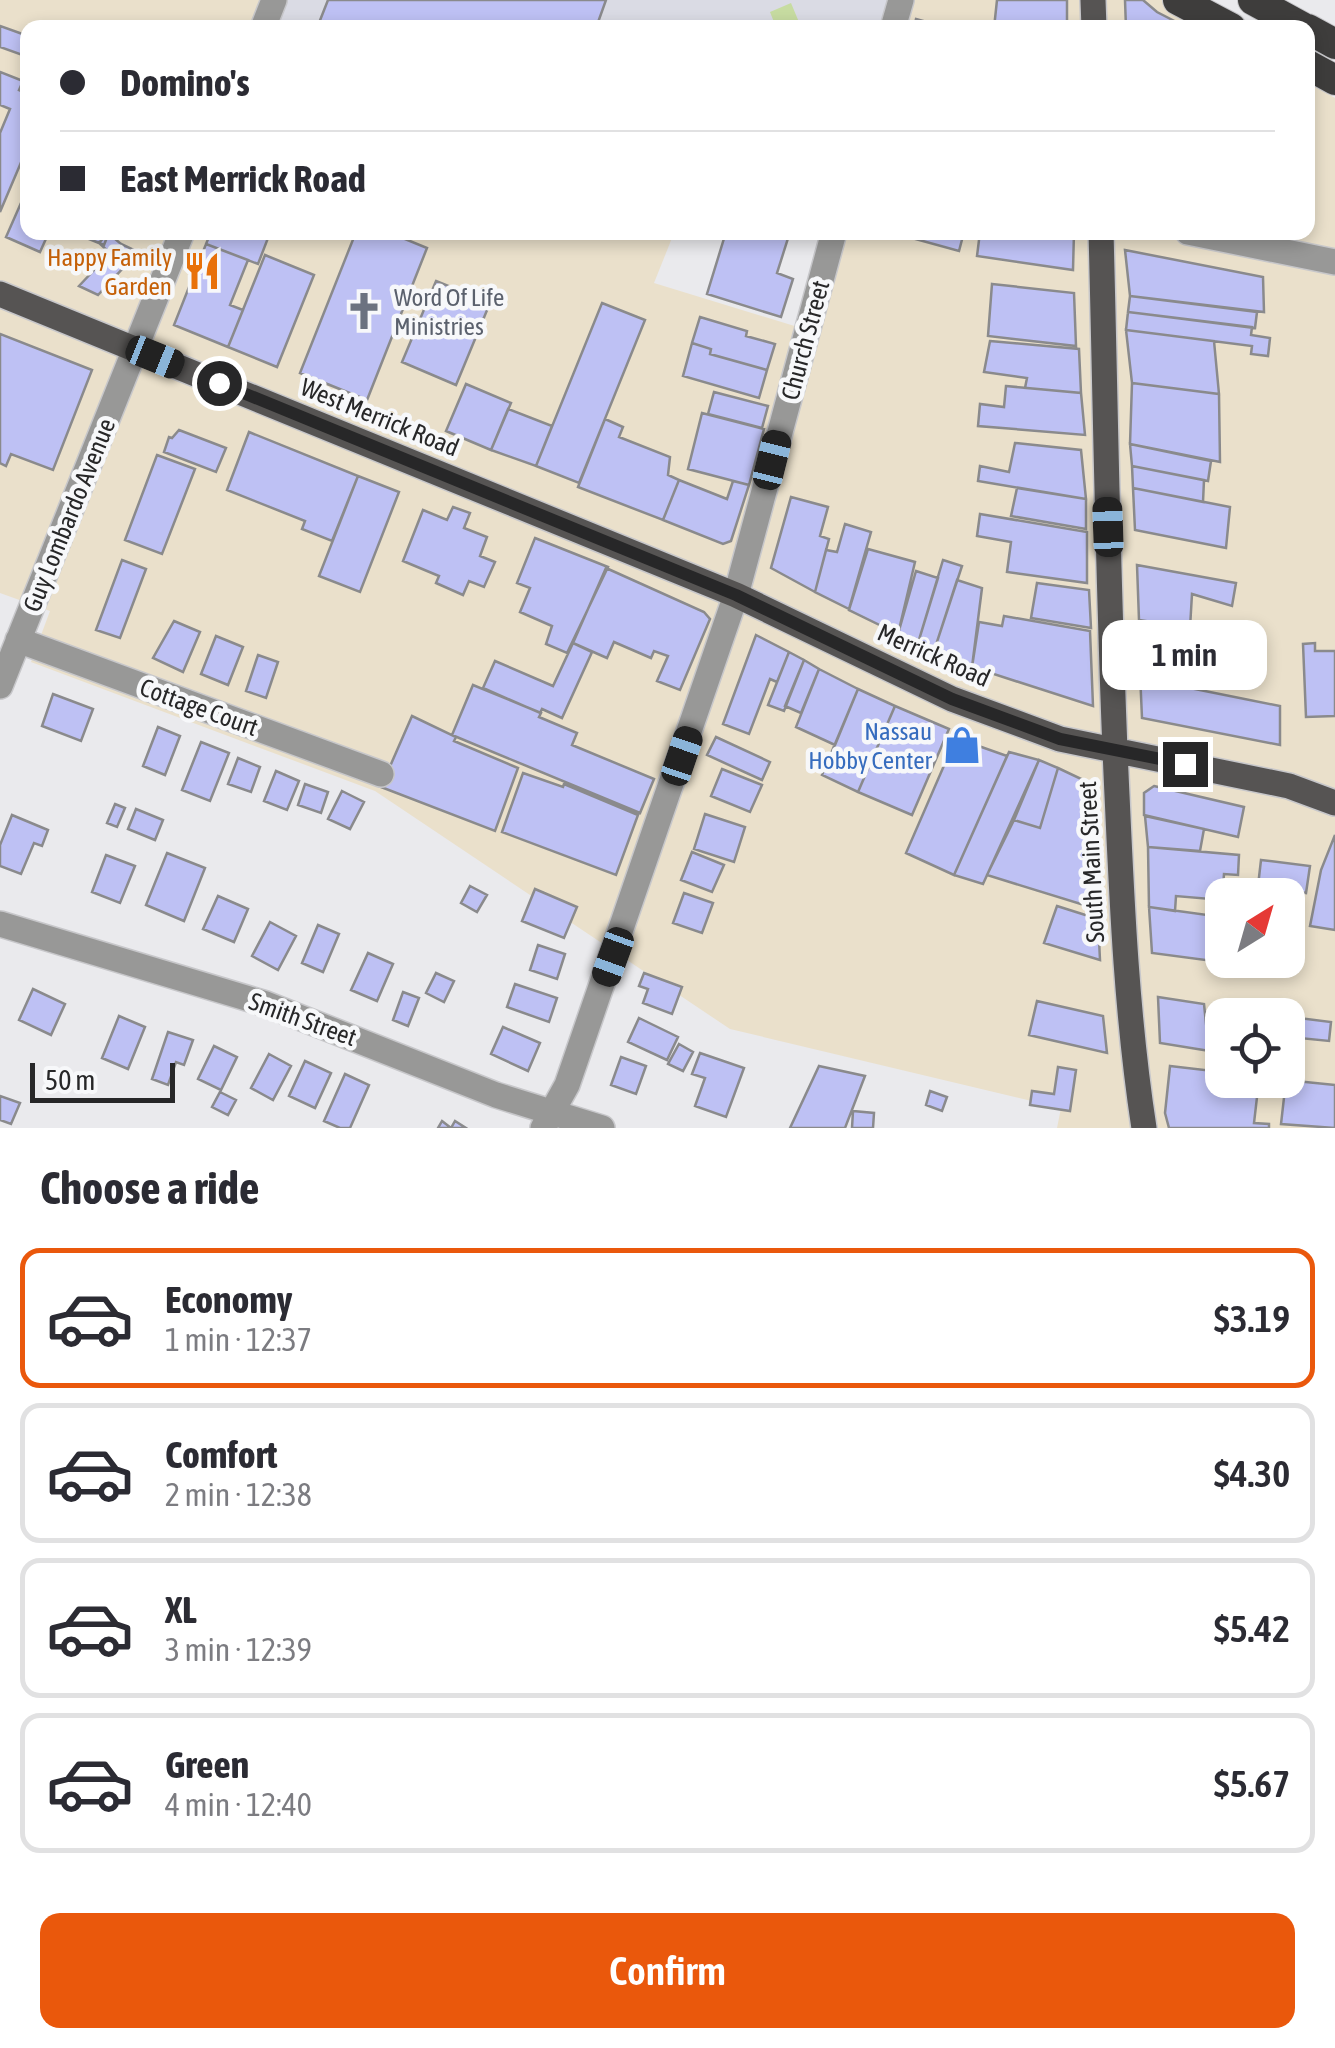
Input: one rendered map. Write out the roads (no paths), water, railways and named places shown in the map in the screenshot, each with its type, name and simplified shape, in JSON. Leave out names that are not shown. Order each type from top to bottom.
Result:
[{"type":"highway","points":[[1178,0],[1216,20]]},
{"type":"highway","points":[[1252,0],[1291,20]]},
{"type":"main road","name":"South Main Street","points":[[1101,240],[1123,918],[1134,1060],[1144,1128]]},
{"type":"main road","name":"West Merrick Road","points":[[0,294],[736,595]]},
{"type":"main road","name":"Merrick Road","points":[[736,595],[952,699],[1060,739],[1289,786],[1335,804]]},
{"type":"street","name":"Guy Lombardo Avenue","points":[[0,686],[179,240]]},
{"type":"street","name":"Church Street","points":[[547,1120],[567,1085],[580,1049],[736,595],[832,240]]},
{"type":"street","points":[[1228,240],[1335,262]]},
{"type":"street","name":"Cottage Court","points":[[18,640],[380,774]]},
{"type":"street","name":"Smith Street","points":[[0,924],[266,1004],[496,1095],[547,1120],[602,1128]]},
{"type":"place","name":"Happy Family Garden","points":[[202,271]]},
{"type":"place","name":"Word Of Life Ministries","points":[[364,311]]},
{"type":"place","name":"Nassau Hobby Center","points":[[962,745]]}]
